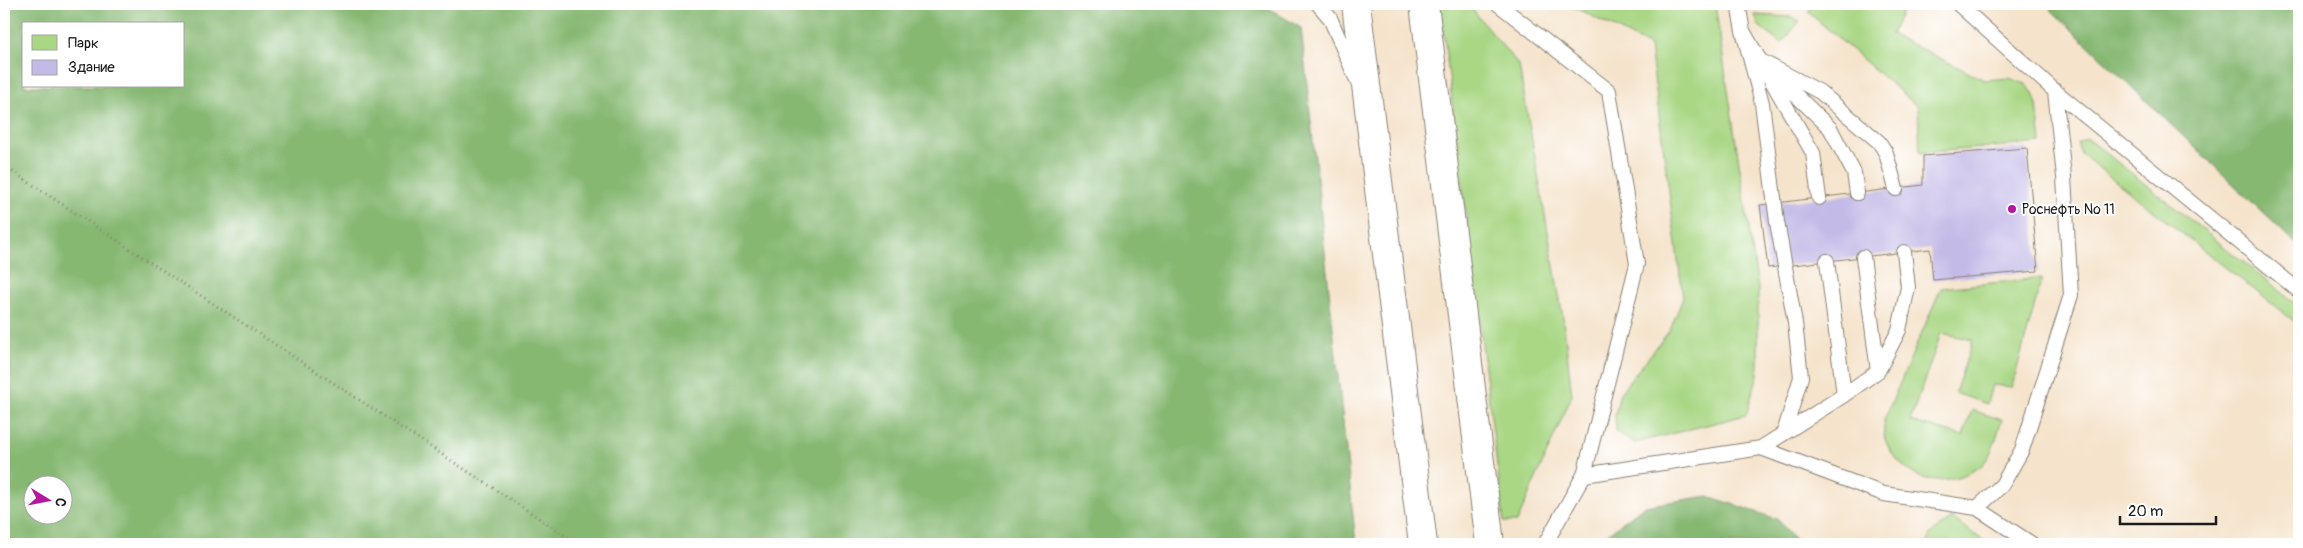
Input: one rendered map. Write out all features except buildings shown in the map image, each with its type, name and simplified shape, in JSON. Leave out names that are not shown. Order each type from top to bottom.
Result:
[{"type":"highway","points":[[1356,4],[1423,544]]},
{"type":"highway","points":[[1424,4],[1490,544]]},
{"type":"lane","points":[[1318,4],[1330,18],[1369,107]]},
{"type":"lane","points":[[1498,4],[1609,91],[1637,264],[1584,475],[1545,544]]},
{"type":"lane","points":[[1738,4],[1743,31],[1762,103],[1801,377],[1784,433]]},
{"type":"lane","points":[[1958,4],[2055,91],[2299,290]]},
{"type":"lane","points":[[1743,31],[1812,153],[1819,198]]},
{"type":"lane","points":[[1760,61],[1820,92],[1880,142],[1886,153],[1896,189]]},
{"type":"lane","points":[[1760,61],[1830,128],[1854,173],[1857,193]]},
{"type":"lane","points":[[1977,508],[2002,485],[2022,450],[2071,295],[2064,177],[2055,91]]},
{"type":"lane","points":[[1584,475],[1761,448],[1844,395],[1878,371],[1899,330],[1908,287],[1904,252]]},
{"type":"lane","points":[[1863,257],[1878,371]]},
{"type":"lane","points":[[1827,261],[1844,395]]},
{"type":"lane","points":[[1761,448],[1884,494],[1977,508],[2032,544]]},
{"type":"path","points":[[4,166],[578,544]]},
{"type":"green space","points":[[4,4],[1262,4],[1301,28],[1356,544],[4,544]]},
{"type":"green space","points":[[1440,4],[1468,4],[1519,66],[1563,318],[1572,395],[1517,522],[1504,522]]},
{"type":"green space","points":[[1568,4],[1715,4],[1758,288],[1758,375],[1746,415],[1635,443],[1616,432],[1615,415],[1620,393],[1670,330],[1683,298],[1650,46]]},
{"type":"green space","points":[[1815,4],[1906,4],[1891,34],[1984,80],[2009,78],[2026,84],[2033,93],[2037,105],[2041,143],[1920,153],[1918,107],[1808,12]]},
{"type":"green space","points":[[2045,4],[2299,4],[2299,247]]},
{"type":"green space","points":[[1755,15],[1791,17],[1800,21],[1781,44],[1758,25]]},
{"type":"green space","points":[[2087,138],[2299,306],[2299,325],[2081,154],[2077,143]]},
{"type":"green space","points":[[2042,278],[2012,387],[1992,385],[1987,404],[1955,393],[1973,340],[1941,333],[1910,421],[1963,436],[1972,410],[2002,420],[1992,450],[1986,461],[1969,473],[1953,478],[1927,479],[1909,471],[1898,461],[1887,444],[1884,434],[1884,420],[1941,288]]},
{"type":"green space","points":[[1708,496],[1777,519],[1799,544],[1594,544],[1644,506]]},
{"type":"green space","points":[[1952,518],[1988,544],[1927,544],[1930,534]]},
{"type":"place","name":"Роснефть № 11","points":[[2012,209]]}]
